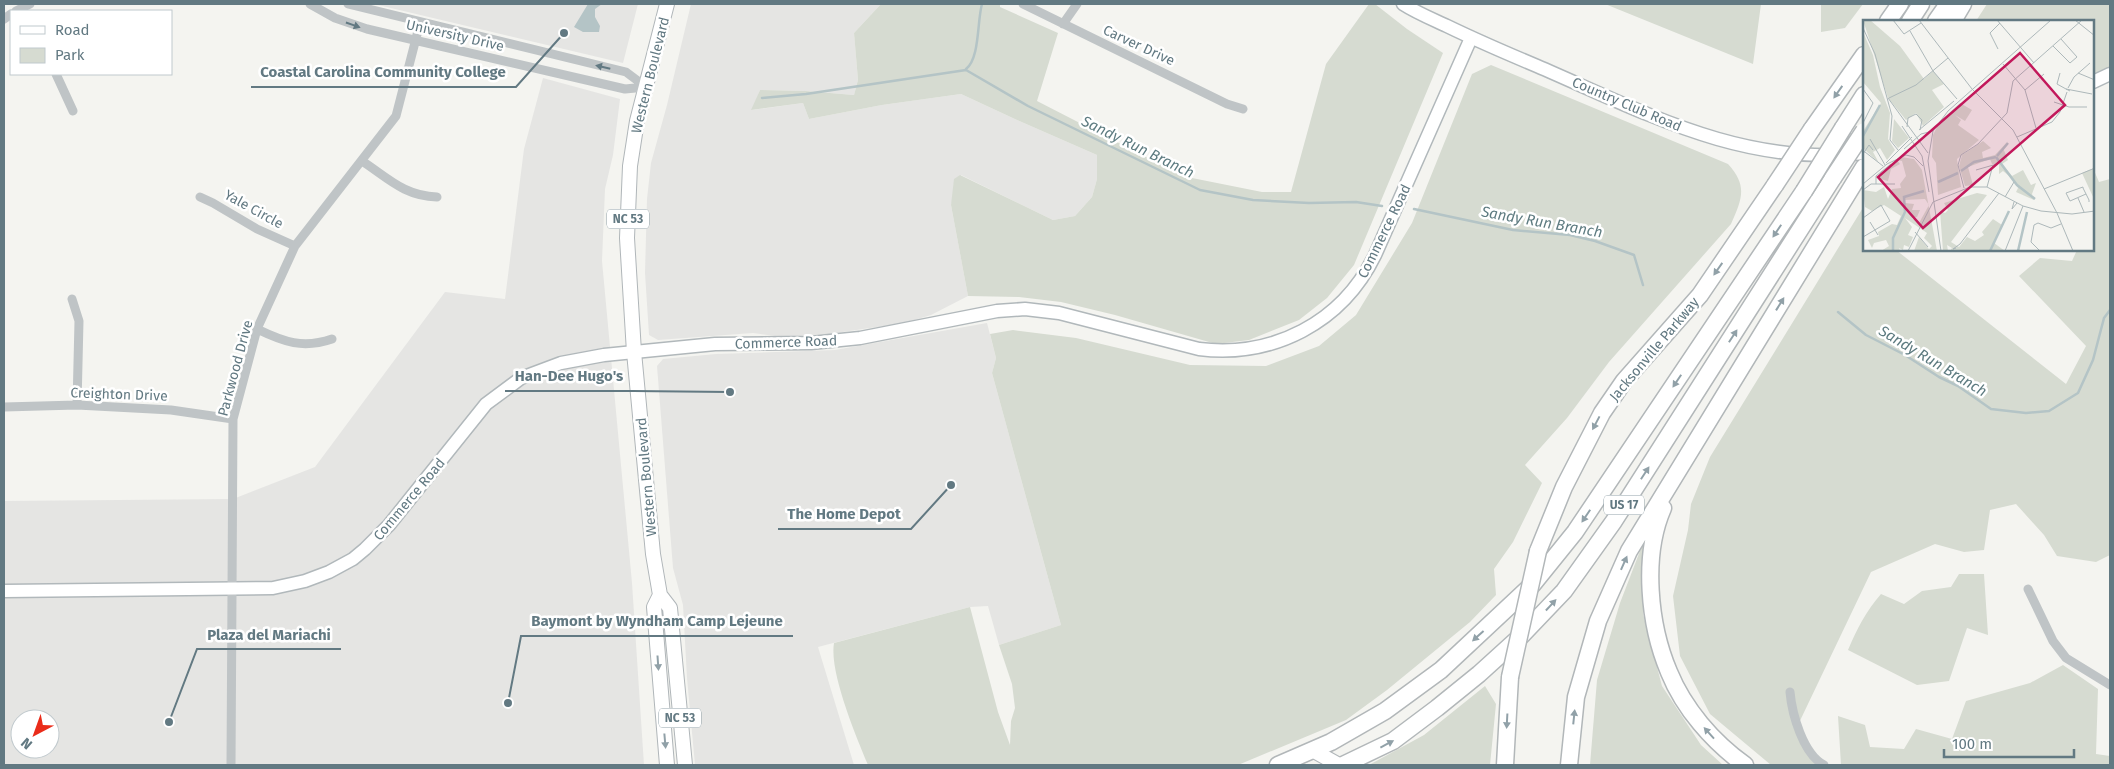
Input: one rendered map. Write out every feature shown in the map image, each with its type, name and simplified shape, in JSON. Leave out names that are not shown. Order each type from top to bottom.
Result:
[{"type":"highway","points":[[1889,20],[1900,4]]},
{"type":"highway","points":[[1911,20],[1921,4]]},
{"type":"highway","points":[[1937,20],[1948,4]]},
{"type":"highway","points":[[1954,20],[1963,4]]},
{"type":"highway","name":"Jacksonville Parkway","points":[[1505,765],[1510,677],[1538,551],[1564,487],[1602,413],[1624,381],[1700,295],[1863,56]]},
{"type":"highway","name":"US 17","points":[[1278,765],[1314,751],[1386,711],[1441,670],[1533,584],[1575,532],[1804,190],[1863,97]]},
{"type":"highway","name":"US 17","points":[[1343,765],[1393,741],[1444,702],[1479,674],[1522,635],[1564,591],[1624,505],[1863,133]]},
{"type":"highway","points":[[1569,765],[1576,697],[1598,621],[1629,551],[1684,458],[1863,169]]},
{"type":"highway","points":[[1684,458],[1658,520],[1649,572],[1655,627],[1669,673],[1692,714],[1725,751],[1745,765]]},
{"type":"main road","name":"Western Boulevard","points":[[667,4],[637,121],[630,171],[628,238],[634,352],[653,554],[660,595],[670,608],[685,765]]},
{"type":"main road","name":"Western Boulevard","points":[[660,595],[654,607],[667,765]]},
{"type":"main road","points":[[1314,751],[1339,765]]},
{"type":"street","name":"University Drive","points":[[310,4],[335,18],[367,29],[625,89],[646,87]]},
{"type":"street","name":"University Drive","points":[[348,4],[626,72],[646,87]]},
{"type":"street","name":"Carver Drive","points":[[1023,4],[1226,104],[1243,109]]},
{"type":"street","points":[[1063,24],[1077,4]]},
{"type":"street","name":"Country Club Road","points":[[1403,4],[1471,38],[1667,122],[1724,143],[1779,154],[1841,156],[1863,153]]},
{"type":"street","name":"Parkwood Drive","points":[[231,765],[233,419],[257,329],[294,246],[396,116],[420,23]]},
{"type":"street","name":"Commerce Road","points":[[4,591],[232,590],[273,588],[288,586],[329,572],[353,559],[376,539],[486,404],[521,378],[549,366],[569,361],[715,344],[812,343],[860,338],[997,311],[1025,309],[1059,313],[1199,349],[1218,351],[1238,350],[1276,343],[1309,328],[1323,319],[1338,307],[1359,283],[1375,255],[1471,38]]},
{"type":"street","points":[[2094,82],[2110,74]]},
{"type":"street","points":[[56,75],[73,111]]},
{"type":"street","points":[[362,161],[405,191],[424,197],[437,197]]},
{"type":"street","name":"Yale Circle","points":[[200,197],[257,229],[294,246]]},
{"type":"street","points":[[72,299],[79,321],[77,405]]},
{"type":"street","points":[[257,329],[281,340],[314,345],[332,339]]},
{"type":"street","name":"Creighton Drive","points":[[4,406],[77,405],[172,410],[233,419]]},
{"type":"street","points":[[2028,589],[2053,641],[2066,658],[2110,685]]},
{"type":"street","points":[[1790,692],[1797,727],[1806,744],[1820,763],[1824,765]]},
{"type":"shaded area","points":[[374,4],[638,4],[623,63]]},
{"type":"shaded area","points":[[588,4],[602,4],[595,9],[595,17],[600,26],[599,32],[583,32],[574,27]]},
{"type":"shaded area","points":[[691,4],[881,4],[854,33],[858,80],[854,95],[760,90],[752,110],[803,103],[809,119],[882,105],[961,94],[1097,155],[1097,179],[1092,197],[1075,216],[1053,220],[961,175],[951,205],[968,296],[931,315],[904,323],[829,334],[782,337],[753,333],[658,340],[649,335],[645,273],[647,199],[651,163]]},
{"type":"shaded area","points":[[543,78],[620,99],[613,155],[605,189],[602,261],[632,583],[644,765],[4,765],[4,501],[233,499],[315,467],[445,292],[505,299],[524,149]]},
{"type":"shaded area","points":[[987,323],[996,358],[992,373],[1061,625],[999,645],[988,606],[970,607],[818,647],[854,765],[695,765],[683,605],[673,568],[657,366],[663,359],[716,354],[835,350]]},
{"type":"green space","points":[[881,4],[1000,4],[1000,7],[1058,33],[1037,101],[1146,157],[1192,178],[1262,192],[1291,192],[1326,64],[1369,4],[1375,4],[1407,29],[1443,53],[1354,265],[1327,298],[1299,320],[1249,340],[1216,344],[1115,315],[1061,302],[1019,297],[968,296],[951,205],[954,179],[960,175],[1053,220],[1075,216],[1092,197],[1097,179],[1097,155],[961,94],[882,105],[809,119],[803,103],[751,110],[760,90],[854,95],[858,80],[854,33]]},
{"type":"green space","points":[[1605,4],[1761,4],[1753,64]]},
{"type":"green space","points":[[1821,4],[1863,4],[1845,28],[1821,32]]},
{"type":"green space","points":[[1987,4],[2110,4],[2110,74],[2094,81],[2094,20],[1977,20]]},
{"type":"green space","points":[[1491,65],[1728,164],[1741,186],[1740,200],[1731,224],[1609,362],[1567,418],[1525,465],[1542,483],[1513,542],[1494,569],[1496,595],[1470,622],[1387,690],[1346,720],[1238,765],[868,765],[839,687],[834,643],[970,607],[998,712],[1010,745],[1011,721],[1015,708],[1012,684],[999,645],[1061,625],[992,373],[996,358],[990,334],[1013,330],[1076,338],[1190,365],[1266,366],[1319,346],[1356,315],[1412,223],[1472,74]]},
{"type":"green space","points":[[2094,170],[2099,182],[2110,179],[2110,555],[2096,562],[2057,556],[2044,535],[2016,504],[1990,510],[1984,550],[1964,552],[1935,544],[1871,572],[1797,727],[1824,765],[1771,765],[1710,714],[1680,656],[1673,596],[1688,530],[1691,504],[1710,457],[1863,208],[1863,251],[1897,251],[2066,384],[2086,346],[2019,276],[2040,258],[2072,261],[2077,251],[2094,251]]},
{"type":"green space","points":[[1645,538],[1643,614],[1662,686],[1701,745],[1723,765],[1590,765],[1597,680],[1620,603]]},
{"type":"green space","points":[[1959,574],[1984,574],[1988,635],[1967,628],[1949,681],[1917,685],[1848,650],[1862,620],[1881,594],[1904,604],[1922,591],[1951,587]]},
{"type":"green space","points":[[2063,665],[2098,689],[2096,754],[2110,756],[2110,765],[1841,765],[1838,716],[1865,725],[1870,747],[1904,749],[1916,729],[1952,739],[1966,701],[2030,683]]},
{"type":"green space","points":[[1485,686],[1496,704],[1490,765],[1369,765],[1424,735]]},
{"type":"waterway","name":"Sandy Run Branch","points":[[966,69],[974,57],[982,4]]},
{"type":"waterway","name":"Sandy Run Branch","points":[[966,70],[1028,106],[1200,190],[1253,200],[1309,203],[1356,202],[1382,206]]},
{"type":"waterway","points":[[762,98],[806,94],[966,70]]},
{"type":"waterway","name":"Sandy Run Branch","points":[[1414,209],[1513,230],[1570,235],[1595,241],[1634,255],[1643,285]]},
{"type":"waterway","name":"Sandy Run Branch","points":[[1838,312],[1866,335],[1958,386],[1991,409],[2026,413],[2049,411],[2078,393],[2093,360],[2104,318],[2110,310]]},
{"type":"place","name":"Coastal Carolina Community College","points":[[564,33]]},
{"type":"place","name":"Han-Dee Hugo's","points":[[730,392]]},
{"type":"place","name":"The Home Depot","points":[[951,485]]},
{"type":"place","name":"Baymont by Wyndham Camp Lejeune","points":[[508,703]]},
{"type":"place","name":"Plaza del Mariachi","points":[[169,722]]}]
